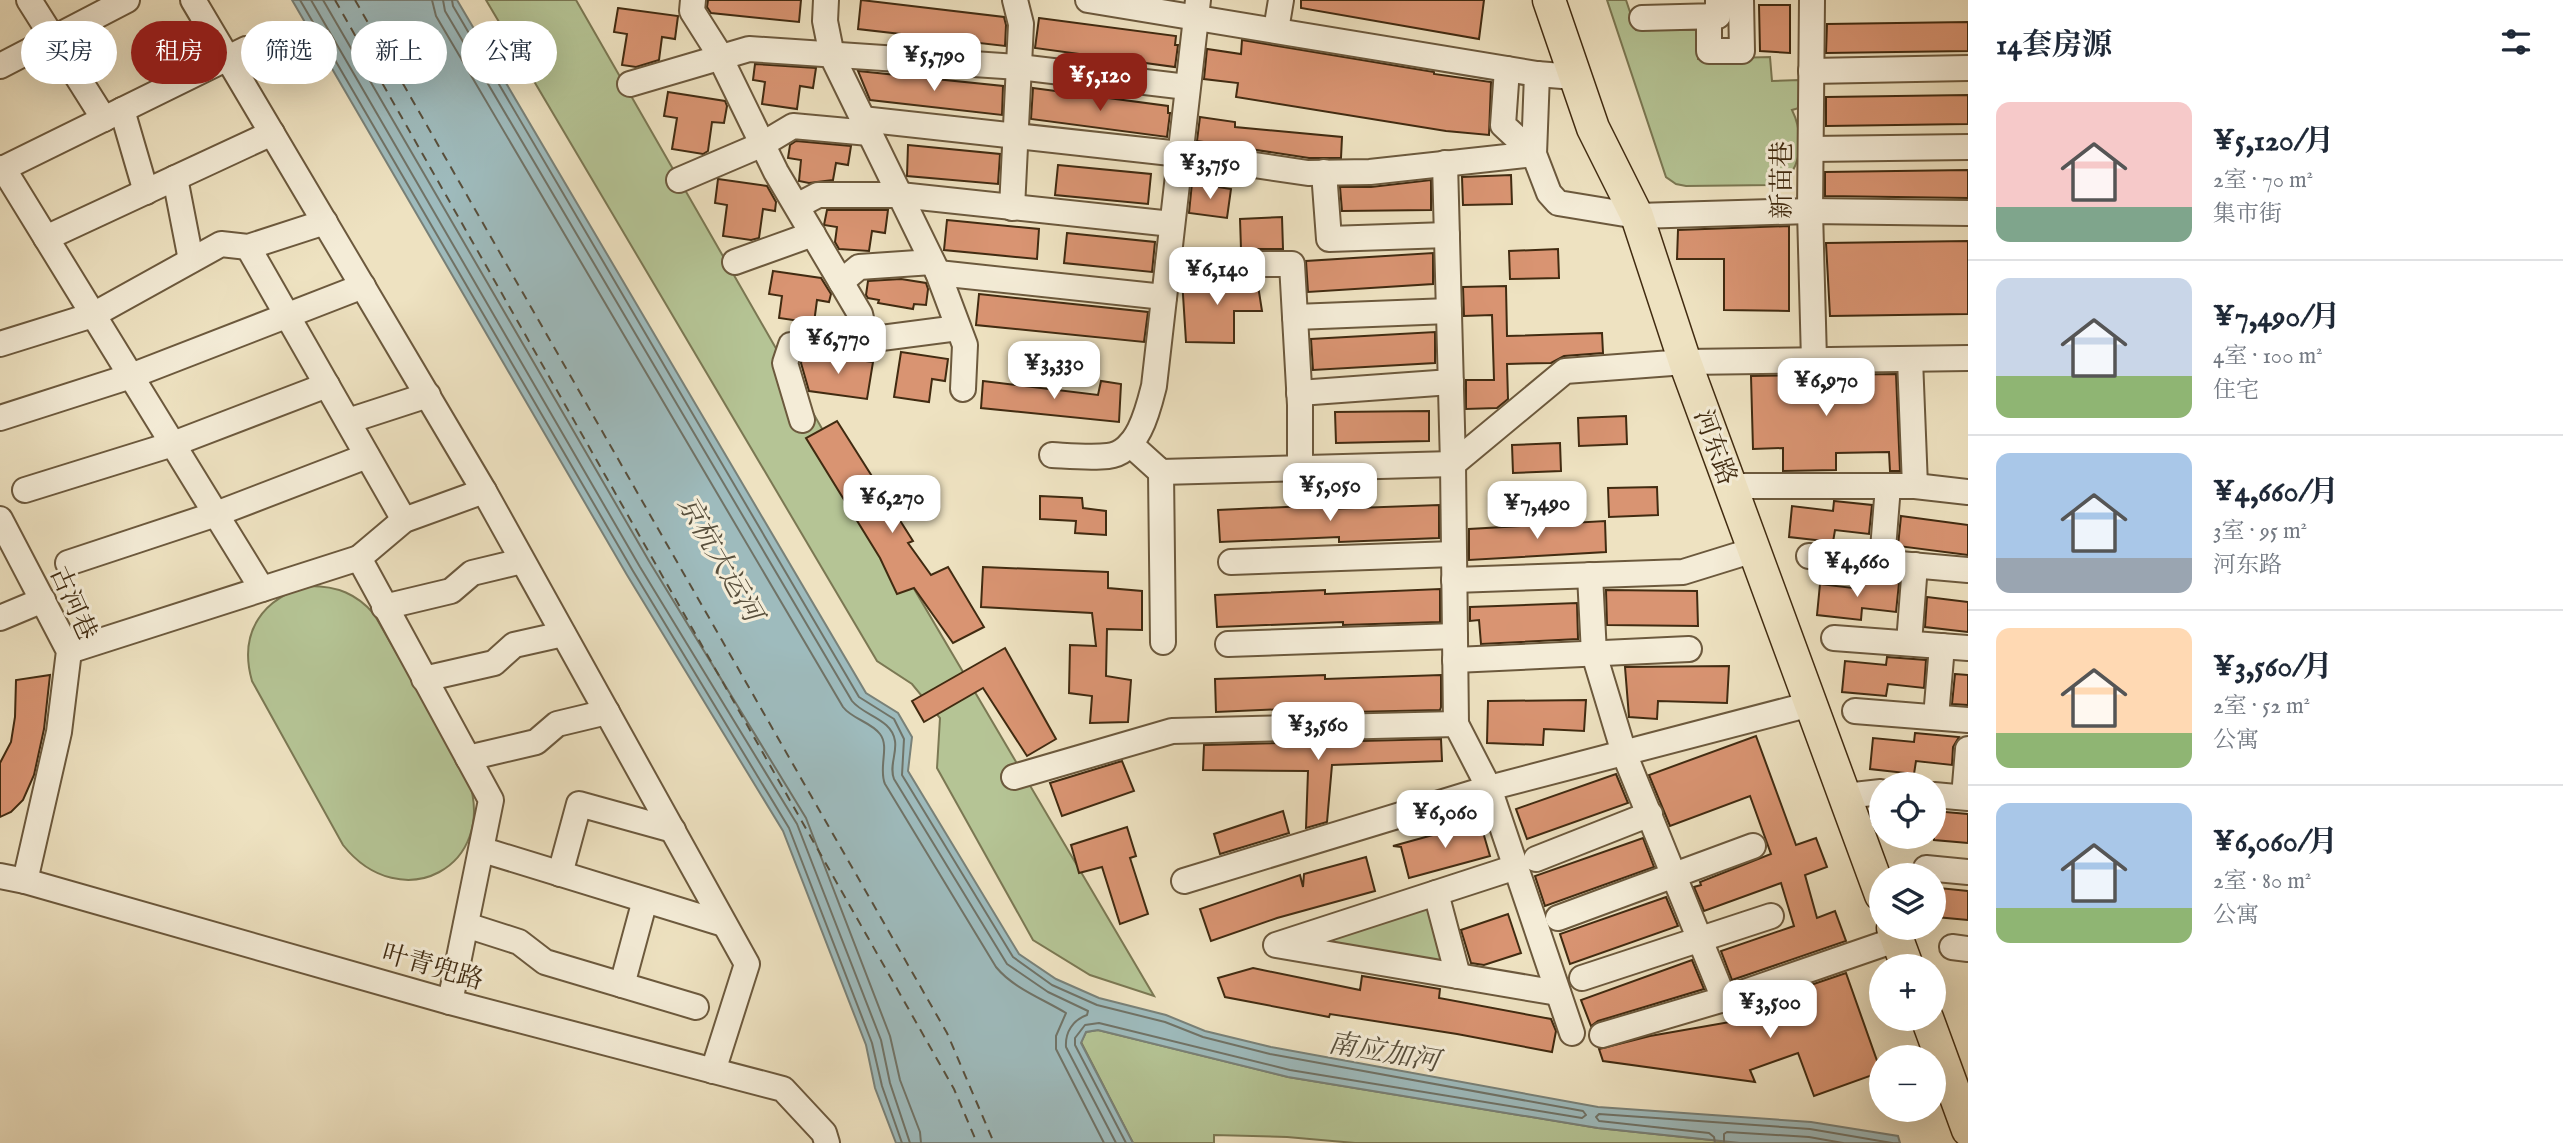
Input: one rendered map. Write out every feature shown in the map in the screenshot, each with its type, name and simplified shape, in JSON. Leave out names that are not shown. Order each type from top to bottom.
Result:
[{"type":"main road","name":"河东路","points":[[1549,0],[1593,128],[1637,216],[1685,362],[1869,863]]},
{"type":"main road","points":[[1932,1031],[1968,1128]]},
{"type":"street","points":[[29,0],[42,21]]},
{"type":"street","points":[[86,21],[127,0]]},
{"type":"street","points":[[193,0],[237,53],[272,133],[484,491],[747,964],[713,1071]]},
{"type":"street","points":[[693,0],[692,10],[721,58],[763,144],[860,314],[866,340]]},
{"type":"street","points":[[826,0],[825,21],[832,56],[935,268],[965,345],[962,389]]},
{"type":"street","points":[[1012,208],[1021,24],[1015,0]]},
{"type":"street","points":[[1088,0],[1196,8],[1276,30],[1537,74],[1575,77]]},
{"type":"street","points":[[1276,30],[1281,0]]},
{"type":"street","points":[[1643,18],[1713,8],[1709,51],[1742,51],[1741,0]]},
{"type":"street","name":"新苗巷","points":[[1812,0],[1810,211],[1814,360]]},
{"type":"street","points":[[1052,456],[1111,456],[1130,444],[1146,416],[1154,386],[1196,8]]},
{"type":"street","points":[[630,84],[748,49],[1019,67],[1187,87]]},
{"type":"street","points":[[237,53],[2,169],[262,589]]},
{"type":"street","points":[[0,66],[21,55]]},
{"type":"street","points":[[1811,71],[1968,68]]},
{"type":"street","points":[[1507,69],[1503,125],[1534,155],[1549,192],[1558,203],[1637,216],[1810,211],[1968,213]]},
{"type":"street","points":[[1534,155],[1537,74]]},
{"type":"street","points":[[89,84],[113,114],[145,192]]},
{"type":"street","points":[[679,180],[763,144],[793,126],[866,126],[1016,135],[1180,154],[1308,173],[1370,172],[1534,155]]},
{"type":"street","points":[[46,238],[272,133]]},
{"type":"street","points":[[1811,149],[1968,147]]},
{"type":"street","points":[[1445,163],[1454,464],[1456,724],[1526,863],[1558,993],[1572,1033]]},
{"type":"street","points":[[1324,173],[1329,239],[1447,235]]},
{"type":"street","points":[[175,178],[191,260]]},
{"type":"street","points":[[796,206],[818,195],[900,195],[1172,223]]},
{"type":"street","points":[[0,344],[93,315],[222,244],[248,247],[326,222]]},
{"type":"street","points":[[735,262],[813,234]]},
{"type":"street","points":[[248,247],[404,520]]},
{"type":"street","points":[[1168,264],[1292,264],[1300,468]]},
{"type":"street","points":[[841,282],[859,267],[935,268],[1164,297]]},
{"type":"street","points":[[0,418],[131,376],[363,286]]},
{"type":"street","points":[[1295,317],[1449,311]]},
{"type":"street","points":[[802,420],[785,363],[791,345],[866,340],[958,328]]},
{"type":"street","points":[[1130,444],[1161,472],[1454,464],[1565,371],[1685,362],[1968,358]]},
{"type":"street","points":[[1910,359],[1914,486]]},
{"type":"street","points":[[1299,393],[1451,382]]},
{"type":"street","points":[[25,490],[173,444],[327,385]]},
{"type":"street","points":[[348,421],[428,396]]},
{"type":"street","points":[[68,562],[216,514],[367,456]]},
{"type":"street","points":[[1161,472],[1163,642]]},
{"type":"street","points":[[1730,486],[1914,486],[1968,492]]},
{"type":"street","points":[[1882,562],[1888,486]]},
{"type":"street","points":[[69,651],[359,558],[404,520],[484,491]]},
{"type":"street","name":"古河巷","points":[[0,519],[69,651],[59,732],[25,881]]},
{"type":"street","points":[[1454,580],[1683,572],[1754,550]]},
{"type":"street","points":[[1231,562],[1454,554]]},
{"type":"street","points":[[1809,556],[1968,570]]},
{"type":"street","points":[[359,558],[491,800],[483,850],[450,1002]]},
{"type":"street","points":[[384,607],[451,591],[472,573],[522,561]]},
{"type":"street","points":[[1909,643],[1915,565]]},
{"type":"street","points":[[1590,575],[1594,654],[1624,753],[1724,999]]},
{"type":"street","points":[[0,618],[43,600]]},
{"type":"street","points":[[424,680],[494,663],[514,645],[563,634]]},
{"type":"street","points":[[1834,638],[1968,648]]},
{"type":"street","points":[[1228,644],[1455,648],[1594,654],[1689,649]]},
{"type":"street","points":[[1936,718],[1942,646]]},
{"type":"street","points":[[1184,881],[1489,788],[1811,704]]},
{"type":"street","points":[[1855,711],[1968,720]]},
{"type":"street","points":[[468,758],[536,742],[557,724],[607,712]]},
{"type":"street","points":[[1014,776],[1172,731],[1456,724]]},
{"type":"street","points":[[1946,796],[1966,797],[1968,749]]},
{"type":"street","points":[[1845,796],[1869,793]]},
{"type":"street","points":[[560,874],[579,804],[673,830]]},
{"type":"street","points":[[1558,993],[1276,945],[1526,863],[1650,814]]},
{"type":"street","points":[[1558,918],[1753,846]]},
{"type":"street","points":[[483,850],[724,923]]},
{"type":"street","points":[[1946,870],[1968,872]]},
{"type":"street","name":"叶青兜路","points":[[0,876],[450,1002],[782,1089],[824,1133],[827,1143]]},
{"type":"street","points":[[1436,893],[1458,976]]},
{"type":"street","points":[[622,985],[645,900]]},
{"type":"street","points":[[1582,978],[1771,916]]},
{"type":"street","points":[[466,925],[519,942],[545,962],[696,1007]]},
{"type":"street","points":[[1602,1035],[1900,944]]},
{"type":"green space","points":[[486,0],[576,0],[910,582],[1154,996],[1090,975],[1033,940],[937,768],[940,718],[912,684],[877,661],[536,84],[557,84],[557,21],[498,21]]},
{"type":"green space","points":[[1607,0],[1626,0],[1636,30],[1698,30],[1698,59],[1770,57],[1772,81],[1799,80],[1799,108],[1792,110],[1799,133],[1799,149],[1796,165],[1788,177],[1773,185],[1686,186],[1676,184],[1666,177]]},
{"type":"green space","points":[[310,586],[346,592],[361,601],[374,614],[468,778],[474,809],[470,836],[457,858],[439,872],[416,879],[391,878],[366,867],[343,845],[252,681],[249,647],[258,619],[279,599]]},
{"type":"green space","points":[[1429,904],[1449,966],[1305,944]]},
{"type":"green space","points":[[1098,1030],[1288,1077],[1598,1128],[1740,1143],[1355,1143],[1287,1137],[1214,1135],[1214,1143],[1133,1143],[1081,1042],[1086,1032]]},
{"type":"water","name":"京杭大运河","points":[[292,0],[457,0],[469,21],[461,21],[461,84],[507,84],[866,693],[898,713],[912,737],[908,771],[1019,954],[1056,979],[1099,998],[1166,1015],[1205,1031],[1271,1047],[1598,1107],[1811,1122],[1898,1136],[1900,1143],[1740,1143],[1598,1128],[1288,1077],[1098,1030],[1086,1032],[1081,1043],[1133,1143],[896,1143],[875,1088],[866,1045],[783,831],[627,575],[337,77],[337,21],[304,21]]},
{"type":"building","points":[[708,0],[801,0],[799,22],[711,13],[707,7]]},
{"type":"building","points":[[861,0],[1004,17],[1005,46],[858,29]]},
{"type":"building","points":[[1301,0],[1484,0],[1479,39],[1301,8]]},
{"type":"building","points":[[1759,5],[1790,5],[1790,53],[1760,51]]},
{"type":"building","points":[[618,8],[678,16],[675,39],[662,37],[659,60],[636,67],[622,65],[627,34],[614,32]]},
{"type":"building","points":[[1039,18],[1176,36],[1175,45],[1178,45],[1175,67],[1035,48]]},
{"type":"building","points":[[1968,22],[1968,51],[1826,53],[1827,24]]},
{"type":"building","points":[[1242,40],[1491,82],[1489,135],[1446,131],[1236,97],[1238,83],[1204,79],[1207,49],[1241,54]]},
{"type":"building","points":[[755,64],[816,68],[813,88],[800,86],[797,109],[762,104],[765,82],[753,80]]},
{"type":"building","points":[[858,71],[1003,86],[1002,115],[870,100]]},
{"type":"building","points":[[1033,88],[1168,106],[1170,113],[1167,137],[1031,119]]},
{"type":"building","points":[[668,92],[725,101],[727,106],[724,123],[712,122],[708,151],[703,154],[672,149],[677,118],[664,116]]},
{"type":"building","points":[[1968,95],[1968,124],[1826,126],[1826,97]]},
{"type":"building","points":[[1200,117],[1235,122],[1235,127],[1342,137],[1341,158],[1309,158],[1197,141]]},
{"type":"building","points":[[796,141],[851,146],[848,165],[836,163],[833,180],[809,183],[799,181],[801,160],[788,158],[790,145]]},
{"type":"building","points":[[908,145],[1000,154],[998,184],[907,176]]},
{"type":"building","points":[[1058,165],[1151,174],[1148,204],[1055,195]]},
{"type":"building","points":[[1968,170],[1968,198],[1825,196],[1825,172]]},
{"type":"building","points":[[1511,175],[1512,204],[1463,205],[1462,177]]},
{"type":"building","points":[[718,179],[767,186],[776,202],[775,211],[763,209],[759,238],[751,240],[723,236],[727,205],[715,203]]},
{"type":"building","points":[[1431,180],[1431,210],[1342,211],[1340,187],[1371,187]]},
{"type":"building","points":[[1192,183],[1231,189],[1227,218],[1189,213]]},
{"type":"building","points":[[827,210],[888,210],[885,233],[872,231],[869,251],[839,249],[835,242],[837,227],[824,225]]},
{"type":"building","points":[[1282,217],[1283,249],[1241,249],[1240,219]]},
{"type":"building","points":[[947,220],[1039,229],[1037,259],[944,250]]},
{"type":"building","points":[[1789,226],[1789,311],[1724,310],[1724,259],[1677,259],[1678,230]]},
{"type":"building","points":[[1067,233],[1155,242],[1152,272],[1064,263]]},
{"type":"building","points":[[1968,241],[1968,314],[1830,316],[1826,243]]},
{"type":"building","points":[[1558,249],[1559,278],[1510,279],[1509,251]]},
{"type":"building","points":[[1433,253],[1433,284],[1308,292],[1306,261]]},
{"type":"building","points":[[773,271],[821,278],[831,294],[829,302],[817,300],[814,323],[779,318],[782,296],[769,294]]},
{"type":"building","points":[[901,279],[926,283],[926,305],[914,304],[913,309],[878,303],[879,300],[866,295],[868,281]]},
{"type":"building","points":[[1182,279],[1257,279],[1262,311],[1234,311],[1234,343],[1186,342]]},
{"type":"building","points":[[1506,286],[1507,336],[1602,333],[1603,353],[1564,356],[1551,363],[1507,364],[1508,399],[1497,408],[1466,409],[1466,380],[1494,380],[1492,315],[1464,316],[1463,287]]},
{"type":"building","points":[[979,294],[1148,312],[1144,342],[976,325]]},
{"type":"building","points":[[1435,332],[1435,363],[1313,370],[1311,339]]},
{"type":"building","points":[[901,352],[948,359],[945,381],[932,379],[929,402],[894,397]]},
{"type":"building","points":[[836,357],[873,362],[867,399],[809,391],[802,359]]},
{"type":"building","points":[[1896,374],[1900,471],[1890,471],[1889,452],[1836,453],[1836,470],[1783,471],[1783,448],[1753,449],[1751,376]]},
{"type":"building","points":[[983,381],[1098,395],[1101,381],[1121,384],[1119,422],[981,408]]},
{"type":"building","points":[[1429,411],[1429,441],[1336,443],[1335,412]]},
{"type":"building","points":[[1626,416],[1627,444],[1579,446],[1578,418]]},
{"type":"building","points":[[837,421],[913,541],[908,543],[931,575],[948,567],[984,627],[953,643],[914,588],[897,594],[880,558],[806,438]]},
{"type":"building","points":[[1560,443],[1561,471],[1513,473],[1512,445]]},
{"type":"building","points":[[1657,487],[1658,515],[1609,517],[1608,488]]},
{"type":"building","points":[[1040,496],[1082,498],[1083,508],[1106,511],[1106,535],[1075,533],[1076,521],[1040,519]]},
{"type":"building","points":[[1834,501],[1872,505],[1869,534],[1835,530],[1833,542],[1789,537],[1792,506],[1833,511]]},
{"type":"building","points":[[1328,505],[1328,509],[1439,505],[1439,538],[1339,542],[1339,537],[1220,542],[1218,510]]},
{"type":"building","points":[[1901,516],[1968,525],[1968,555],[1898,546]]},
{"type":"building","points":[[1605,521],[1606,552],[1469,560],[1469,529]]},
{"type":"building","points":[[983,567],[1108,572],[1108,588],[1142,591],[1142,630],[1107,629],[1106,676],[1131,680],[1128,722],[1090,723],[1092,696],[1069,693],[1070,645],[1096,646],[1092,613],[981,607]]},
{"type":"building","points":[[1862,579],[1899,583],[1896,612],[1862,608],[1861,620],[1817,615],[1820,584],[1861,589]]},
{"type":"building","points":[[1440,589],[1440,622],[1343,625],[1343,622],[1217,627],[1215,595]]},
{"type":"building","points":[[1606,590],[1697,591],[1698,626],[1607,625]]},
{"type":"building","points":[[1927,597],[1968,602],[1968,632],[1925,627]]},
{"type":"building","points":[[1577,603],[1578,639],[1481,644],[1479,620],[1470,621],[1470,607]]},
{"type":"building","points":[[1005,648],[1056,739],[1027,756],[983,688],[924,722],[912,701]]},
{"type":"building","points":[[1887,657],[1926,660],[1924,688],[1888,684],[1886,696],[1842,692],[1845,661],[1886,665]]},
{"type":"building","points":[[1729,666],[1727,703],[1658,701],[1657,719],[1629,717],[1625,667]]},
{"type":"building","points":[[1955,674],[1968,675],[1968,705],[1952,704]]},
{"type":"building","points":[[50,675],[44,729],[34,775],[23,800],[11,812],[0,817],[0,763],[11,742],[16,680]]},
{"type":"building","points":[[1325,675],[1325,679],[1441,675],[1441,707],[1440,710],[1307,713],[1307,708],[1216,712],[1215,679]]},
{"type":"building","points":[[1586,700],[1584,731],[1544,729],[1543,745],[1487,743],[1488,701]]},
{"type":"building","points":[[1915,733],[1959,737],[1953,747],[1952,765],[1916,761],[1914,772],[1870,769],[1873,738],[1914,742]]},
{"type":"building","points":[[1756,736],[1796,845],[1816,838],[1827,867],[1805,875],[1817,918],[1835,911],[1846,941],[1732,980],[1721,951],[1794,926],[1781,883],[1704,911],[1694,887],[1701,885],[1700,882],[1771,854],[1750,796],[1670,826],[1649,775]]},
{"type":"building","points":[[1441,739],[1442,761],[1332,765],[1327,822],[1306,828],[1308,771],[1203,770],[1204,745]]},
{"type":"building","points":[[1122,761],[1134,791],[1062,816],[1050,783]]},
{"type":"building","points":[[1616,774],[1628,803],[1527,839],[1516,809]]},
{"type":"building","points":[[1283,811],[1289,833],[1220,854],[1214,834]]},
{"type":"building","points":[[1946,812],[1968,814],[1968,843],[1946,841]]},
{"type":"building","points":[[1480,822],[1490,856],[1409,878],[1401,847],[1393,846]]},
{"type":"building","points":[[1127,827],[1136,856],[1130,858],[1148,914],[1120,924],[1102,867],[1079,873],[1071,845]]},
{"type":"building","points":[[1643,838],[1654,867],[1545,906],[1535,876]]},
{"type":"building","points":[[1366,857],[1375,891],[1277,918],[1211,941],[1200,909],[1300,875],[1303,887],[1304,874]]},
{"type":"building","points":[[1946,889],[1968,891],[1968,920],[1946,918]]},
{"type":"building","points":[[1666,897],[1678,926],[1570,964],[1560,934]]},
{"type":"building","points":[[1508,914],[1521,953],[1484,965],[1471,963],[1461,930]]},
{"type":"building","points":[[1692,960],[1704,989],[1598,1021],[1591,1026],[1581,1000]]},
{"type":"building","points":[[1253,968],[1360,990],[1362,976],[1440,989],[1439,998],[1551,1019],[1556,1031],[1552,1052],[1330,1014],[1329,1017],[1225,997],[1218,978]]},
{"type":"building","points":[[1846,973],[1871,1045],[1869,1045],[1869,1076],[1814,1096],[1798,1053],[1750,1070],[1755,1082],[1603,1061],[1599,1049],[1650,1036],[1747,1019],[1743,1008]]},
{"type":"ferry route","points":[[335,0],[954,1089],[977,1143]]},
{"type":"ferry route","points":[[355,0],[947,1033],[994,1143]]},
{"type":"water label","name":"南应加河","points":[[1384,1051]]}]
